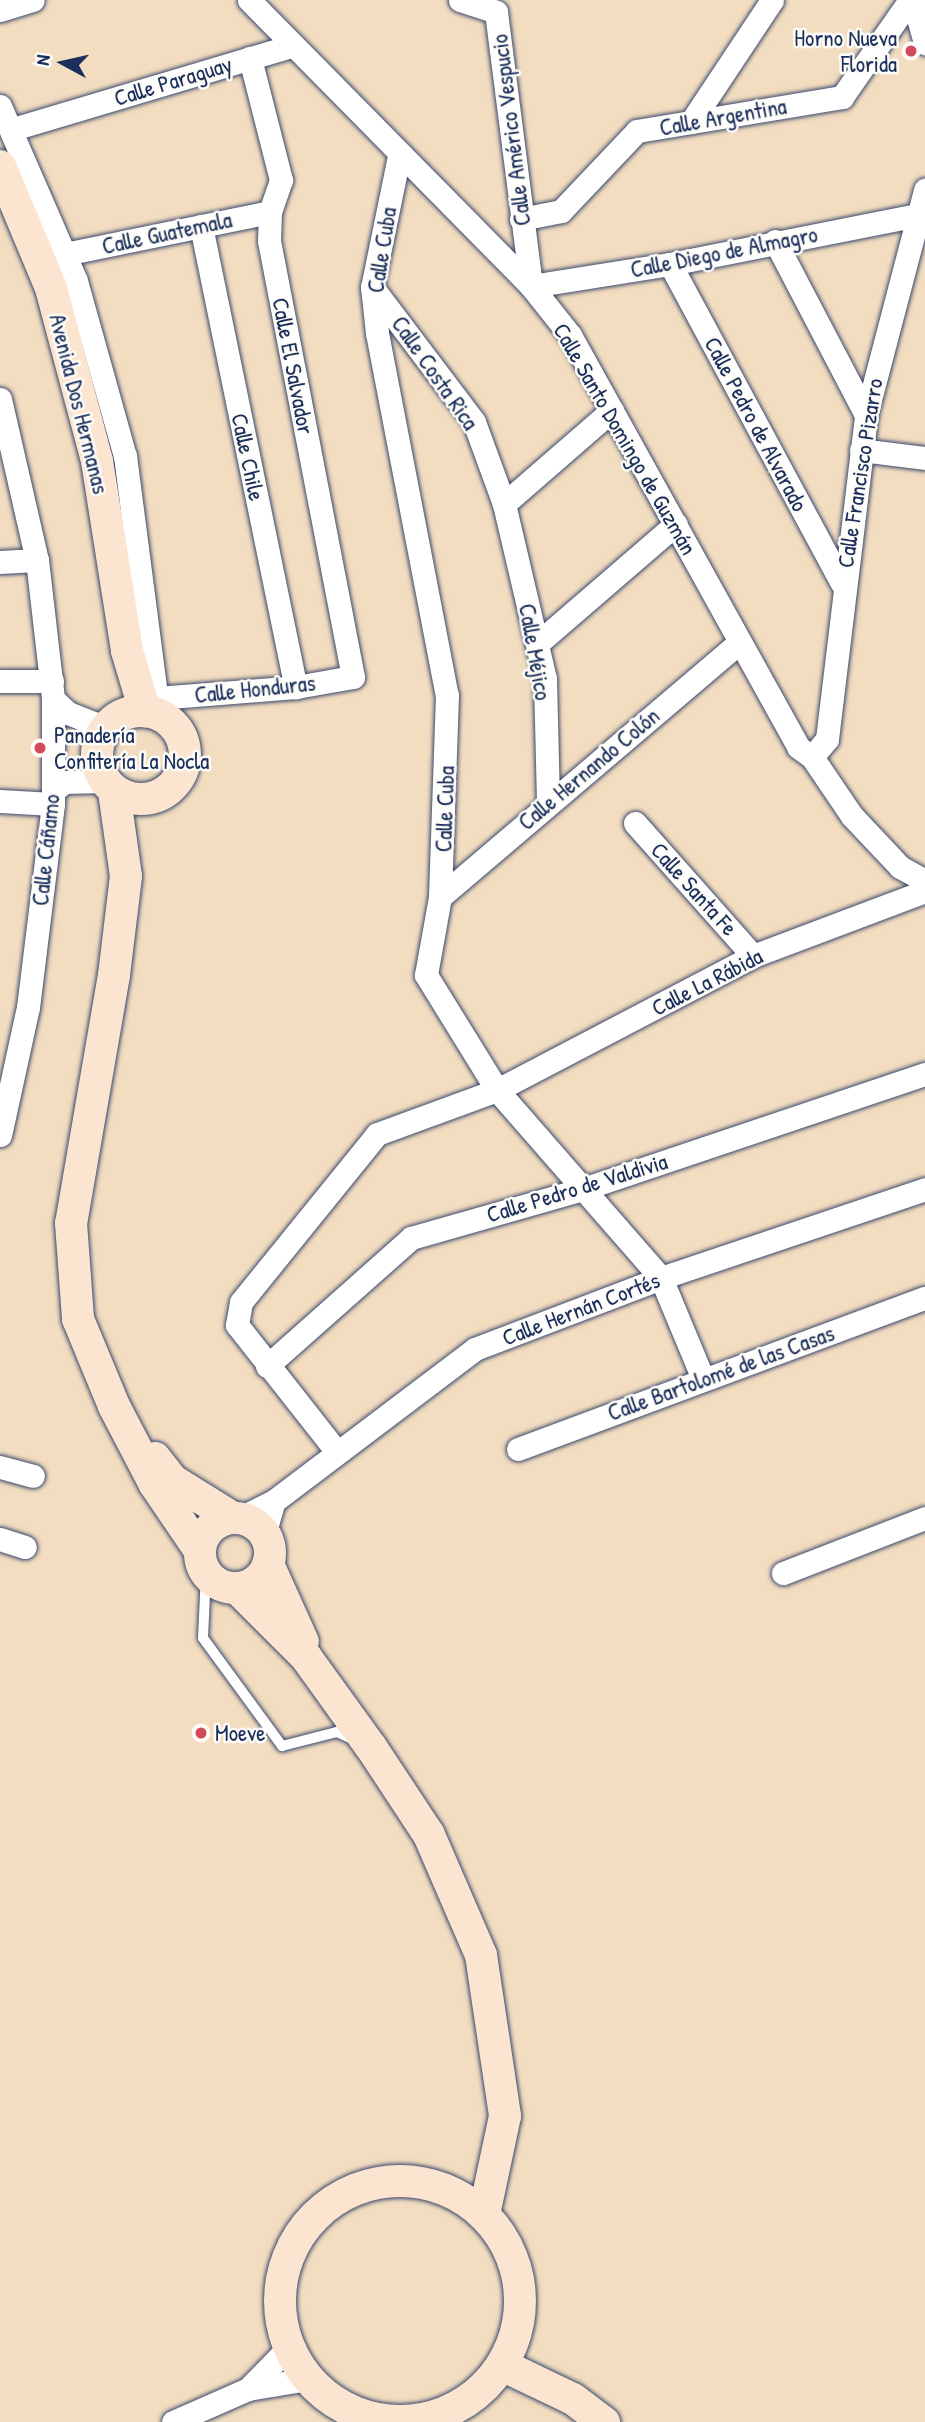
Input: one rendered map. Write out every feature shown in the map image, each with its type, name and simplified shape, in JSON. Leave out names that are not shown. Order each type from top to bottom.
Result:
[{"type":"main road","name":"Avenida Dos Hermanas","points":[[0,166],[51,288],[97,461],[137,714]]},
{"type":"main road","points":[[126,876],[109,786],[96,754],[137,714],[174,725],[186,750],[180,777],[160,796],[142,829],[126,876],[114,975],[71,1223],[78,1319],[114,1406],[154,1483],[203,1562],[225,1587],[237,1588],[253,1583],[266,1549]]},
{"type":"main road","points":[[109,786],[145,800],[160,796]]},
{"type":"main road","points":[[114,1406],[172,1480],[236,1519],[266,1549],[302,1638],[306,1657]]},
{"type":"main road","points":[[203,1562],[211,1528],[236,1519]]},
{"type":"main road","points":[[237,1588],[306,1657],[371,1747],[429,1835],[481,1955],[505,2116],[484,2215]]},
{"type":"main road","points":[[451,2192],[498,2140]]},
{"type":"main road","points":[[407,2181],[451,2192],[484,2215],[508,2248],[519,2287],[517,2327],[504,2366],[466,2402],[431,2420],[398,2422],[359,2418],[330,2399],[308,2378],[289,2347],[279,2299],[286,2261],[305,2227],[333,2201],[368,2185],[407,2181]]},
{"type":"main road","points":[[504,2366],[573,2399],[604,2422]]},
{"type":"street","points":[[0,10],[33,0]]},
{"type":"street","name":"Calle Santo Domingo de Guzmán","points":[[249,0],[531,286],[570,335],[676,524],[738,643],[798,747],[812,757],[852,816],[900,867],[925,881]]},
{"type":"street","name":"Calle Américo Vespucio","points":[[460,0],[496,12],[531,286]]},
{"type":"street","points":[[691,122],[772,0]]},
{"type":"street","points":[[912,0],[923,30]]},
{"type":"street","name":"Calle Argentina","points":[[521,219],[561,211],[638,131],[842,97],[912,0]]},
{"type":"street","name":"Calle Paraguay","points":[[13,129],[292,46]]},
{"type":"street","name":"Calle El Salvador","points":[[250,58],[281,180],[270,212],[269,241],[353,677]]},
{"type":"street","points":[[0,106],[13,129],[65,254],[125,456],[137,714],[68,713],[53,690],[0,681]]},
{"type":"street","name":"Calle Cuba","points":[[400,156],[372,287],[377,333],[447,695],[440,897],[426,975],[497,1090],[586,1188],[661,1279],[703,1379]]},
{"type":"street","name":"Calle Francisco Pizarro","points":[[812,757],[827,739],[842,583],[866,415],[925,190]]},
{"type":"street","name":"Calle Guatemala","points":[[65,254],[270,212]]},
{"type":"street","name":"Calle Diego de Almagro","points":[[531,286],[670,264],[775,241],[918,215]]},
{"type":"street","name":"Calle Chile","points":[[201,226],[296,688]]},
{"type":"street","points":[[775,241],[866,415]]},
{"type":"street","name":"Calle Pedro de Alvarado","points":[[670,264],[842,583]]},
{"type":"street","name":"Calle Costa Rica","points":[[372,287],[474,422],[504,503]]},
{"type":"street","name":"Calle Cáñamo","points":[[0,399],[6,441],[37,560],[53,690],[53,797],[28,1007],[0,1135]]},
{"type":"street","points":[[504,503],[612,410]]},
{"type":"street","points":[[861,450],[925,458]]},
{"type":"street","name":"Calle Méjico","points":[[504,503],[545,679],[548,803]]},
{"type":"street","points":[[538,643],[676,524]]},
{"type":"street","points":[[0,562],[37,560]]},
{"type":"street","name":"Calle Hernando Colón","points":[[440,897],[738,643]]},
{"type":"street","name":"Calle Honduras","points":[[137,714],[353,677]]},
{"type":"street","points":[[0,801],[53,797],[64,782],[109,786]]},
{"type":"street","name":"Calle Santa Fe","points":[[635,823],[753,956]]},
{"type":"street","name":"Calle La Rábida","points":[[337,1452],[237,1325],[242,1302],[377,1134],[497,1090],[753,956],[925,891]]},
{"type":"street","name":"Calle Pedro de Valdivia","points":[[267,1366],[411,1238],[586,1188],[925,1074]]},
{"type":"street","name":"Calle Hernán Cortés","points":[[236,1519],[274,1501],[475,1349],[661,1279],[925,1189]]},
{"type":"street","name":"Calle Bartolomé de las Casas","points":[[518,1449],[925,1298]]},
{"type":"street","points":[[0,1467],[33,1476]]},
{"type":"street","points":[[266,1549],[274,1501]]},
{"type":"street","points":[[783,1573],[925,1518]]},
{"type":"street","points":[[0,1539],[25,1547]]},
{"type":"street","points":[[248,2389],[289,2347]]},
{"type":"street","points":[[173,2422],[248,2389],[308,2378]]},
{"type":"lane","points":[[203,1562],[203,1638],[282,1746],[337,1732],[371,1747]]},
{"type":"place","name":"Horno Nueva Florida","points":[[911,51]]},
{"type":"place","name":"Panadería Confitería La Nocla","points":[[40,748]]},
{"type":"place","name":"Moeve","points":[[201,1733]]}]
